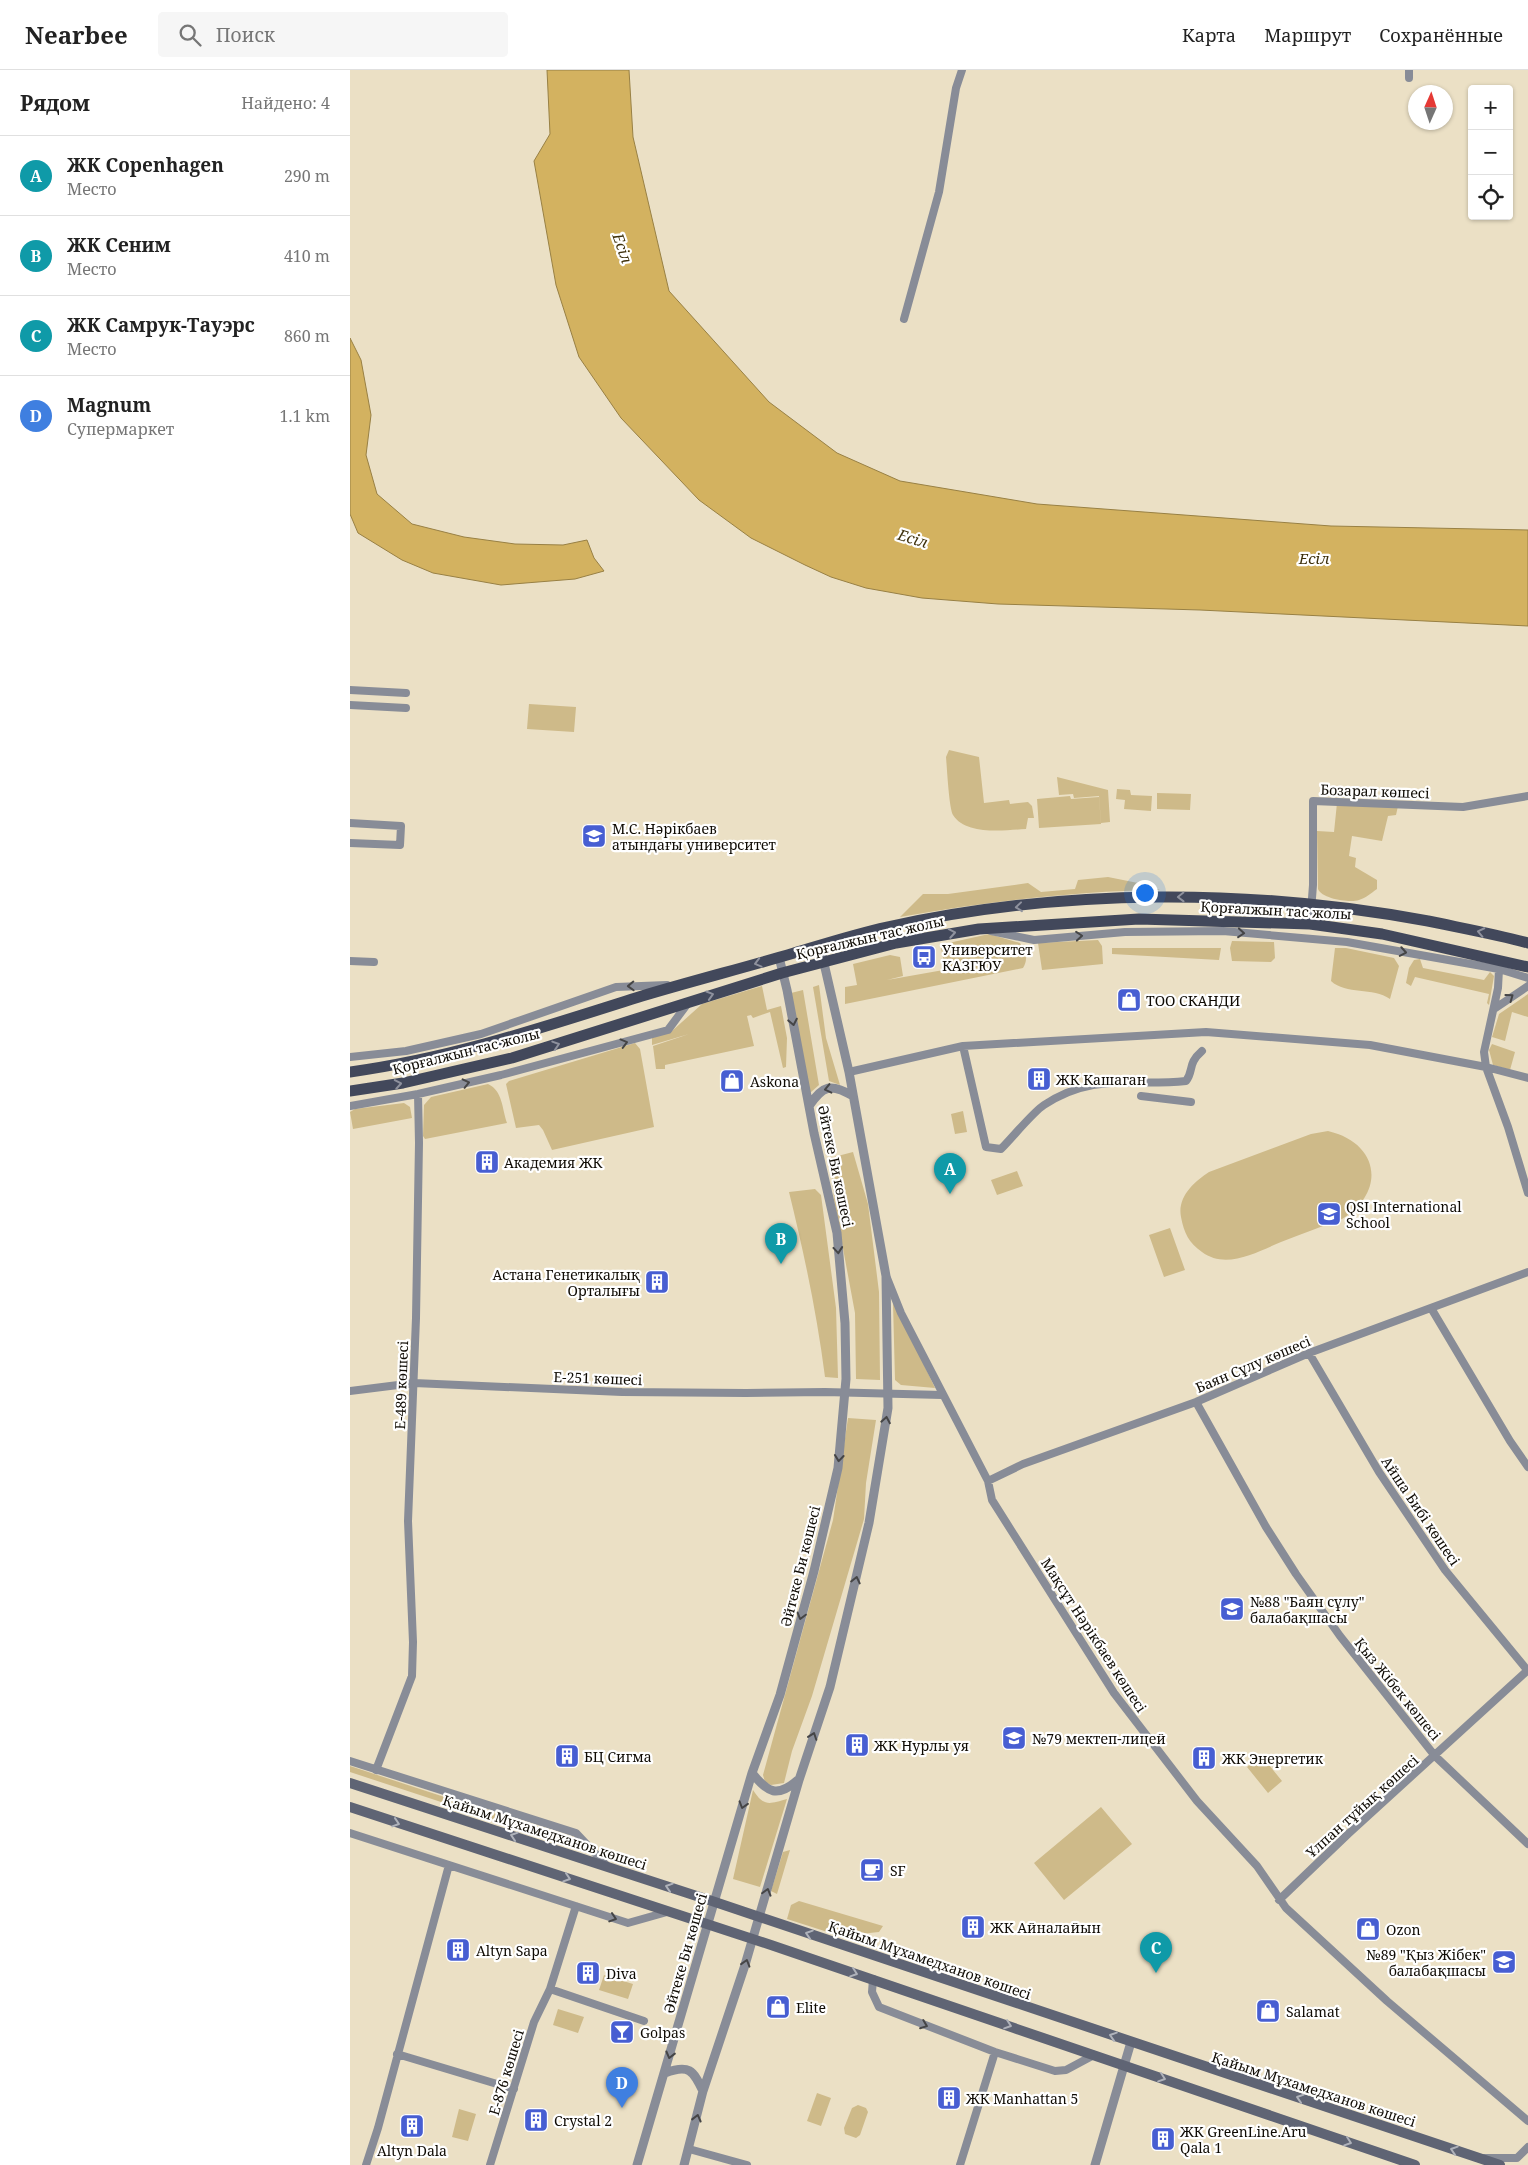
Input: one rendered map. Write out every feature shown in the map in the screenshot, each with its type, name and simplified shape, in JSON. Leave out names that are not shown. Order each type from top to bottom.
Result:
[{"type":"main road","name":"Қорғалжын тас жолы","points":[[350,1072],[396,1066],[479,1047],[679,985],[886,927],[974,912],[1052,903],[1196,897],[1312,904],[1382,913],[1528,943]]},
{"type":"main road","name":"Қорғалжын тас жолы","points":[[350,1091],[403,1083],[512,1058],[782,973],[896,943],[979,929],[1139,919],[1310,924],[1382,934],[1528,967]]},
{"type":"main road","name":"Қайым Мұхамедханов көшесі","points":[[350,1782],[1500,2165]]},
{"type":"main road","points":[[350,1807],[873,1979],[1415,2165]]},
{"type":"street","points":[[904,319],[939,192],[956,88],[962,70]]},
{"type":"street","points":[[350,690],[406,693]]},
{"type":"street","points":[[350,705],[406,708]]},
{"type":"street","name":"Бозарал көшесі","points":[[1310,924],[1312,904],[1313,801],[1462,807],[1528,796]]},
{"type":"street","points":[[350,823],[401,826],[400,845],[350,843]]},
{"type":"street","points":[[979,929],[1034,940],[1125,932],[1223,931],[1347,942],[1498,969],[1528,978]]},
{"type":"street","name":"Әйтеке Би көшесі","points":[[684,2165],[703,2091],[753,1939],[799,1780],[830,1687],[869,1523],[888,1408],[886,1276],[849,1072],[820,946]]},
{"type":"street","name":"Әйтеке Би көшесі","points":[[637,2165],[752,1773],[780,1695],[814,1571],[838,1468],[845,1392],[845,1323],[837,1233],[779,957]]},
{"type":"street","points":[[350,961],[374,962]]},
{"type":"street","points":[[1498,969],[1499,979],[1494,1009],[1485,1039],[1486,1067],[1508,1127],[1528,1193]]},
{"type":"street","points":[[350,1057],[406,1051],[481,1034],[616,987],[679,985]]},
{"type":"street","points":[[1494,1009],[1528,986]]},
{"type":"street","points":[[350,1106],[418,1094],[501,1075],[668,1030],[688,1002]]},
{"type":"street","points":[[849,1072],[963,1046],[1206,1032],[1370,1045],[1486,1067],[1528,1078]]},
{"type":"street","points":[[963,1046],[986,1147],[1001,1148],[1043,1106],[1073,1089],[1108,1082],[1168,1083],[1186,1081],[1189,1077],[1191,1064],[1202,1051]]},
{"type":"street","points":[[809,1106],[820,1091],[830,1087],[842,1090],[853,1096]]},
{"type":"street","name":"Е-489 көшесі","points":[[376,1770],[412,1676],[413,1642],[408,1521],[414,1383],[419,1143],[418,1094]]},
{"type":"street","points":[[1141,1096],[1191,1102]]},
{"type":"street","name":"Баян Сұлу көшесі","points":[[988,1482],[1023,1464],[1196,1402],[1309,1353],[1528,1272]]},
{"type":"street","name":"Мақсұт Нәрікбаев көшесі","points":[[886,1276],[901,1313],[988,1482],[992,1500],[1114,1693],[1197,1801],[1257,1866],[1279,1900],[1387,2001],[1528,2121]]},
{"type":"street","points":[[1432,1308],[1495,1417],[1528,1467]]},
{"type":"street","name":"Айша Бибі көшесі","points":[[1309,1353],[1379,1472],[1445,1570],[1528,1671]]},
{"type":"street","name":"Е-251 көшесі","points":[[350,1391],[414,1383],[622,1392],[845,1392],[942,1395]]},
{"type":"street","name":"Қыз Жібек көшесі","points":[[1196,1402],[1266,1527],[1296,1574],[1340,1636],[1435,1756],[1528,1844]]},
{"type":"street","name":"Ұлпан тұйық көшесі","points":[[1279,1900],[1348,1834],[1528,1671]]},
{"type":"street","points":[[350,1762],[576,1833],[608,1867]]},
{"type":"street","points":[[752,1773],[764,1788],[775,1791],[789,1788],[799,1780]]},
{"type":"street","points":[[350,1833],[628,1923],[668,1911]]},
{"type":"street","points":[[366,2165],[449,1865]]},
{"type":"street","name":"Е-876 көшесі","points":[[490,2165],[534,2022],[550,1989],[576,1906]]},
{"type":"street","points":[[873,1979],[872,1992],[879,2007],[995,2052],[1055,2071],[1066,2070],[1094,2055]]},
{"type":"street","points":[[550,1989],[644,2021]]},
{"type":"street","points":[[1095,2165],[1131,2042]]},
{"type":"street","points":[[960,2165],[995,2052]]},
{"type":"street","points":[[397,2054],[514,2089]]},
{"type":"street","points":[[665,2074],[678,2068],[687,2069],[696,2076],[703,2091]]},
{"type":"street","points":[[1479,2158],[1517,2158],[1528,2147]]},
{"type":"street","points":[[689,2149],[747,2165]]},
{"type":"shaded area","points":[[529,704],[576,707],[574,732],[527,729]]},
{"type":"shaded area","points":[[949,750],[979,757],[984,803],[1009,800],[1010,804],[1028,802],[1032,806],[1034,818],[1028,818],[1026,829],[998,831],[977,829],[959,822],[953,815],[950,805],[946,757]]},
{"type":"shaded area","points":[[1057,777],[1108,790],[1110,822],[1101,823],[1099,796],[1074,798],[1073,794],[1059,795]]},
{"type":"shaded area","points":[[1117,789],[1130,790],[1131,795],[1152,796],[1151,811],[1124,809],[1125,800],[1116,799]]},
{"type":"shaded area","points":[[1157,793],[1191,794],[1190,810],[1157,809]]},
{"type":"shaded area","points":[[1070,796],[1071,799],[1099,797],[1101,824],[1039,828],[1037,799]]},
{"type":"shaded area","points":[[1337,803],[1398,806],[1396,815],[1388,816],[1382,841],[1352,836],[1349,856],[1356,858],[1355,867],[1377,880],[1377,889],[1366,897],[1355,901],[1330,898],[1318,889],[1317,831],[1334,832]]},
{"type":"shaded area","points":[[1108,877],[1160,890],[1030,898],[900,917],[923,894],[948,894],[1028,883],[1041,892],[1075,889],[1078,880]]},
{"type":"shaded area","points":[[989,934],[1020,943],[1026,958],[1023,968],[845,1004],[845,987],[857,985],[853,964],[890,955],[900,957],[903,976],[887,980],[1000,960],[945,967],[941,948],[953,942]]},
{"type":"shaded area","points":[[1098,940],[1102,946],[1103,964],[1042,970],[1038,943]]},
{"type":"shaded area","points":[[1232,941],[1274,942],[1275,958],[1271,962],[1232,961],[1230,948]]},
{"type":"shaded area","points":[[1112,948],[1221,948],[1219,960],[1112,954]]},
{"type":"shaded area","points":[[1335,948],[1346,948],[1394,958],[1399,966],[1390,999],[1376,993],[1344,988],[1331,981]]},
{"type":"shaded area","points":[[1420,959],[1423,968],[1484,980],[1490,972],[1494,976],[1489,1005],[1487,1003],[1489,994],[1415,977],[1411,986],[1406,983],[1409,968],[1414,960]]},
{"type":"shaded area","points":[[819,985],[826,1038],[840,1085],[829,1081],[813,987]]},
{"type":"shaded area","points":[[762,986],[767,1010],[781,1006],[787,1038],[786,1067],[783,1068],[770,1012],[753,1018],[751,1015],[747,1016],[754,1046],[665,1065],[665,1069],[656,1069],[653,1046],[689,1034],[652,1045],[652,1038],[672,1031],[702,1004]]},
{"type":"shaded area","points":[[803,990],[819,1085],[810,1093],[791,993]]},
{"type":"shaded area","points":[[1528,994],[1528,1017],[1512,1012],[1505,1041],[1492,1037],[1499,1014]]},
{"type":"shaded area","points":[[635,1043],[640,1049],[654,1127],[552,1150],[539,1125],[516,1128],[506,1084],[509,1081]]},
{"type":"shaded area","points":[[1492,1044],[1515,1052],[1510,1070],[1493,1065],[1489,1050]]},
{"type":"shaded area","points":[[488,1084],[497,1091],[507,1123],[425,1139],[423,1136],[424,1105],[431,1097]]},
{"type":"shaded area","points":[[404,1103],[410,1107],[412,1118],[353,1129],[350,1112],[355,1109]]},
{"type":"shaded area","points":[[963,1111],[967,1132],[955,1134],[951,1114]]},
{"type":"shaded area","points":[[1328,1131],[1345,1137],[1358,1146],[1367,1157],[1371,1169],[1371,1182],[1366,1195],[1356,1208],[1342,1219],[1242,1258],[1221,1259],[1211,1257],[1197,1249],[1190,1241],[1184,1228],[1180,1210],[1184,1197],[1198,1180],[1209,1172],[1311,1134]]},
{"type":"shaded area","points":[[853,1152],[868,1204],[879,1292],[880,1380],[856,1379],[855,1313],[834,1200],[830,1158]]},
{"type":"shaded area","points":[[1017,1171],[1023,1186],[997,1195],[991,1180]]},
{"type":"shaded area","points":[[815,1189],[821,1195],[836,1308],[838,1378],[825,1377],[810,1284],[789,1192]]},
{"type":"shaded area","points":[[1170,1228],[1185,1270],[1164,1277],[1149,1235]]},
{"type":"shaded area","points":[[893,1303],[935,1388],[901,1385],[895,1380]]},
{"type":"shaded area","points":[[848,1418],[876,1420],[866,1483],[864,1519],[812,1696],[792,1751],[784,1783],[771,1785],[765,1782],[763,1775],[833,1520]]},
{"type":"shaded area","points":[[1261,1755],[1282,1781],[1268,1793],[1247,1767]]},
{"type":"shaded area","points":[[350,1766],[572,1839],[581,1848],[350,1772]]},
{"type":"shaded area","points":[[753,1790],[760,1799],[767,1803],[787,1799],[760,1887],[733,1879]]},
{"type":"shaded area","points":[[1101,1807],[1132,1844],[1064,1900],[1034,1863]]},
{"type":"shaded area","points":[[790,1850],[777,1894],[771,1891],[783,1852]]},
{"type":"shaded area","points":[[799,1901],[883,1926],[879,1932],[840,1936],[787,1919],[791,1905]]},
{"type":"shaded area","points":[[604,1975],[633,1984],[628,1999],[599,1990]]},
{"type":"shaded area","points":[[558,2009],[584,2017],[578,2033],[553,2025]]},
{"type":"shaded area","points":[[817,2093],[831,2098],[821,2126],[807,2121]]},
{"type":"shaded area","points":[[858,2105],[866,2108],[868,2112],[860,2135],[856,2138],[845,2134],[844,2128],[852,2108]]},
{"type":"shaded area","points":[[459,2109],[476,2114],[468,2141],[452,2137]]},
{"type":"water","name":"Есіл","points":[[547,70],[629,70],[633,137],[669,291],[769,402],[837,453],[900,481],[1037,504],[1331,526],[1528,530],[1528,626],[1200,610],[998,604],[922,598],[866,588],[831,577],[751,538],[699,500],[621,418],[579,357],[556,285],[534,161],[550,134]]},
{"type":"water","points":[[350,338],[361,360],[371,415],[366,455],[377,494],[412,524],[464,537],[515,544],[563,545],[587,540],[594,558],[604,571],[575,579],[501,585],[433,573],[402,560],[358,533],[350,514]]},
{"type":"place","name":"М.С. Нәрікбаев атындағы университет","points":[[594,836]]},
{"type":"place","name":"Университет КАЗГЮУ","points":[[924,957]]},
{"type":"place","name":"ТОО СКАНДИ","points":[[1129,1000]]},
{"type":"place","name":"ЖК Кашаган","points":[[1039,1079]]},
{"type":"place","name":"Askona","points":[[732,1081]]},
{"type":"place","name":"Академия ЖК","points":[[487,1162]]},
{"type":"place","name":"ЖК Copenhagen","points":[[950,1194]]},
{"type":"place","name":"QSI International School","points":[[1329,1214]]},
{"type":"place","name":"ЖК Сеним","points":[[781,1264]]},
{"type":"place","name":"Астана Генетикалық Орталығы","points":[[657,1282]]},
{"type":"place","name":"№88 \"Баян сұлу\" балабақшасы","points":[[1232,1609]]},
{"type":"place","name":"№79 мектеп-лицей","points":[[1014,1738]]},
{"type":"place","name":"ЖК Нурлы уя","points":[[857,1745]]},
{"type":"place","name":"БЦ Сигма","points":[[567,1756]]},
{"type":"place","name":"ЖК Энергетик","points":[[1204,1758]]},
{"type":"place","name":"SF","points":[[872,1870]]},
{"type":"place","name":"ЖК Айналайын","points":[[973,1927]]},
{"type":"place","name":"Ozon","points":[[1368,1929]]},
{"type":"place","name":"Altyn Sapa","points":[[458,1950]]},
{"type":"place","name":"№89 \"Қыз Жібек\" балабақшасы","points":[[1504,1962]]},
{"type":"place","name":"Diva","points":[[588,1973]]},
{"type":"place","name":"ЖК Самрук-Тауэрс","points":[[1156,1973]]},
{"type":"place","name":"Elite","points":[[778,2007]]},
{"type":"place","name":"Salamat","points":[[1268,2011]]},
{"type":"place","name":"Golpas","points":[[622,2032]]},
{"type":"place","name":"ЖК Manhattan 5","points":[[949,2098]]},
{"type":"place","name":"Magnum","points":[[622,2108]]},
{"type":"place","name":"Crystal 2","points":[[536,2120]]},
{"type":"place","name":"Altyn Dala","points":[[412,2126]]},
{"type":"place","name":"ЖК GreenLine.Aru Qala 1","points":[[1163,2139]]}]
